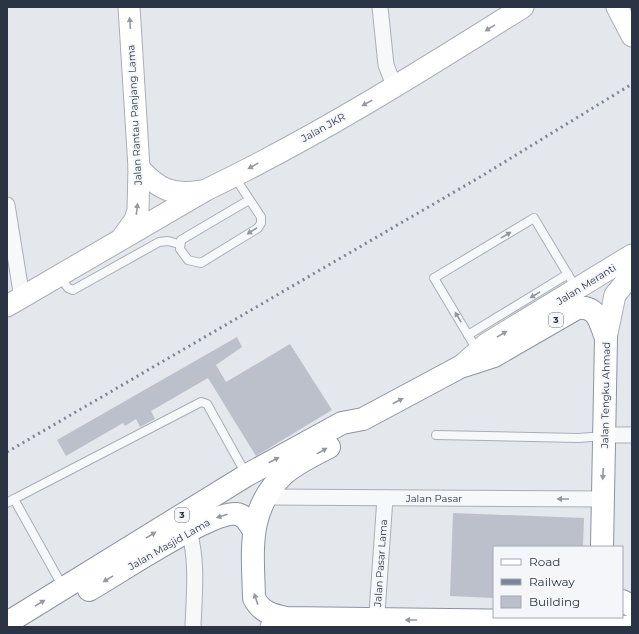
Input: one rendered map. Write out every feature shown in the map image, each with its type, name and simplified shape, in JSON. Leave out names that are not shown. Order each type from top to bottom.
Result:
[{"type":"highway","name":"Jalan Tengku Ahmad","points":[[570,293],[584,307],[591,309],[597,314],[606,338],[602,546]]},
{"type":"highway","name":"3","points":[[480,347],[570,293]]},
{"type":"highway","name":"Jalan Masjid Lama","points":[[7,623],[247,475],[342,423],[363,419],[460,367],[480,347]]},
{"type":"highway","name":"Jalan Masjid Lama","points":[[253,529],[257,516],[267,497],[274,485],[285,473],[349,436],[363,419]]},
{"type":"highway","name":"Jalan Masjid Lama","points":[[28,627],[188,531],[220,516],[238,514],[246,518],[253,529]]},
{"type":"highway","name":"3","points":[[253,529],[254,598],[258,605],[279,623],[376,623],[541,619],[601,627],[632,627]]},
{"type":"highway","points":[[623,602],[632,606]]},
{"type":"street","name":"Jalan Rantau Panjang Lama","points":[[119,242],[130,228],[138,210],[139,168],[128,7]]},
{"type":"street","points":[[380,7],[386,65],[395,88]]},
{"type":"street","name":"Jalan JKR","points":[[15,302],[206,190],[395,88],[523,7]]},
{"type":"street","points":[[617,7],[632,36]]},
{"type":"street","points":[[139,168],[151,181],[168,190],[184,194],[206,190]]},
{"type":"street","points":[[7,205],[15,302]]},
{"type":"street","name":"Jalan Meranti","points":[[570,293],[632,255]]},
{"type":"street","name":"Jalan Meranti","points":[[606,338],[615,295],[632,274]]},
{"type":"street","points":[[605,435],[632,435]]},
{"type":"street","name":"Jalan Pasar","points":[[267,497],[602,500]]},
{"type":"street","name":"Jalan Pasar Lama","points":[[376,623],[385,498]]},
{"type":"street","points":[[188,531],[194,549],[195,566],[193,627]]},
{"type":"lane","points":[[179,244],[188,260],[201,263],[258,228],[261,223],[261,217],[234,176]]},
{"type":"lane","points":[[179,244],[185,237],[249,200]]},
{"type":"lane","points":[[534,218],[570,293],[480,347],[434,278],[534,218]]},
{"type":"lane","points":[[60,277],[68,288],[72,290],[159,242],[168,241],[179,244]]},
{"type":"lane","points":[[64,589],[11,501],[201,402],[207,404],[247,475]]},
{"type":"lane","points":[[436,435],[578,438],[605,435]]},
{"type":"building","points":[[237,337],[242,347],[216,365],[226,382],[290,344],[332,410],[256,456],[208,378],[151,411],[155,419],[140,427],[136,419],[125,426],[123,423],[66,456],[57,440]]},
{"type":"building","points":[[453,513],[584,518],[583,546],[493,546],[493,598],[450,596]]},
{"type":"railway","points":[[7,452],[480,177],[632,84]]}]
